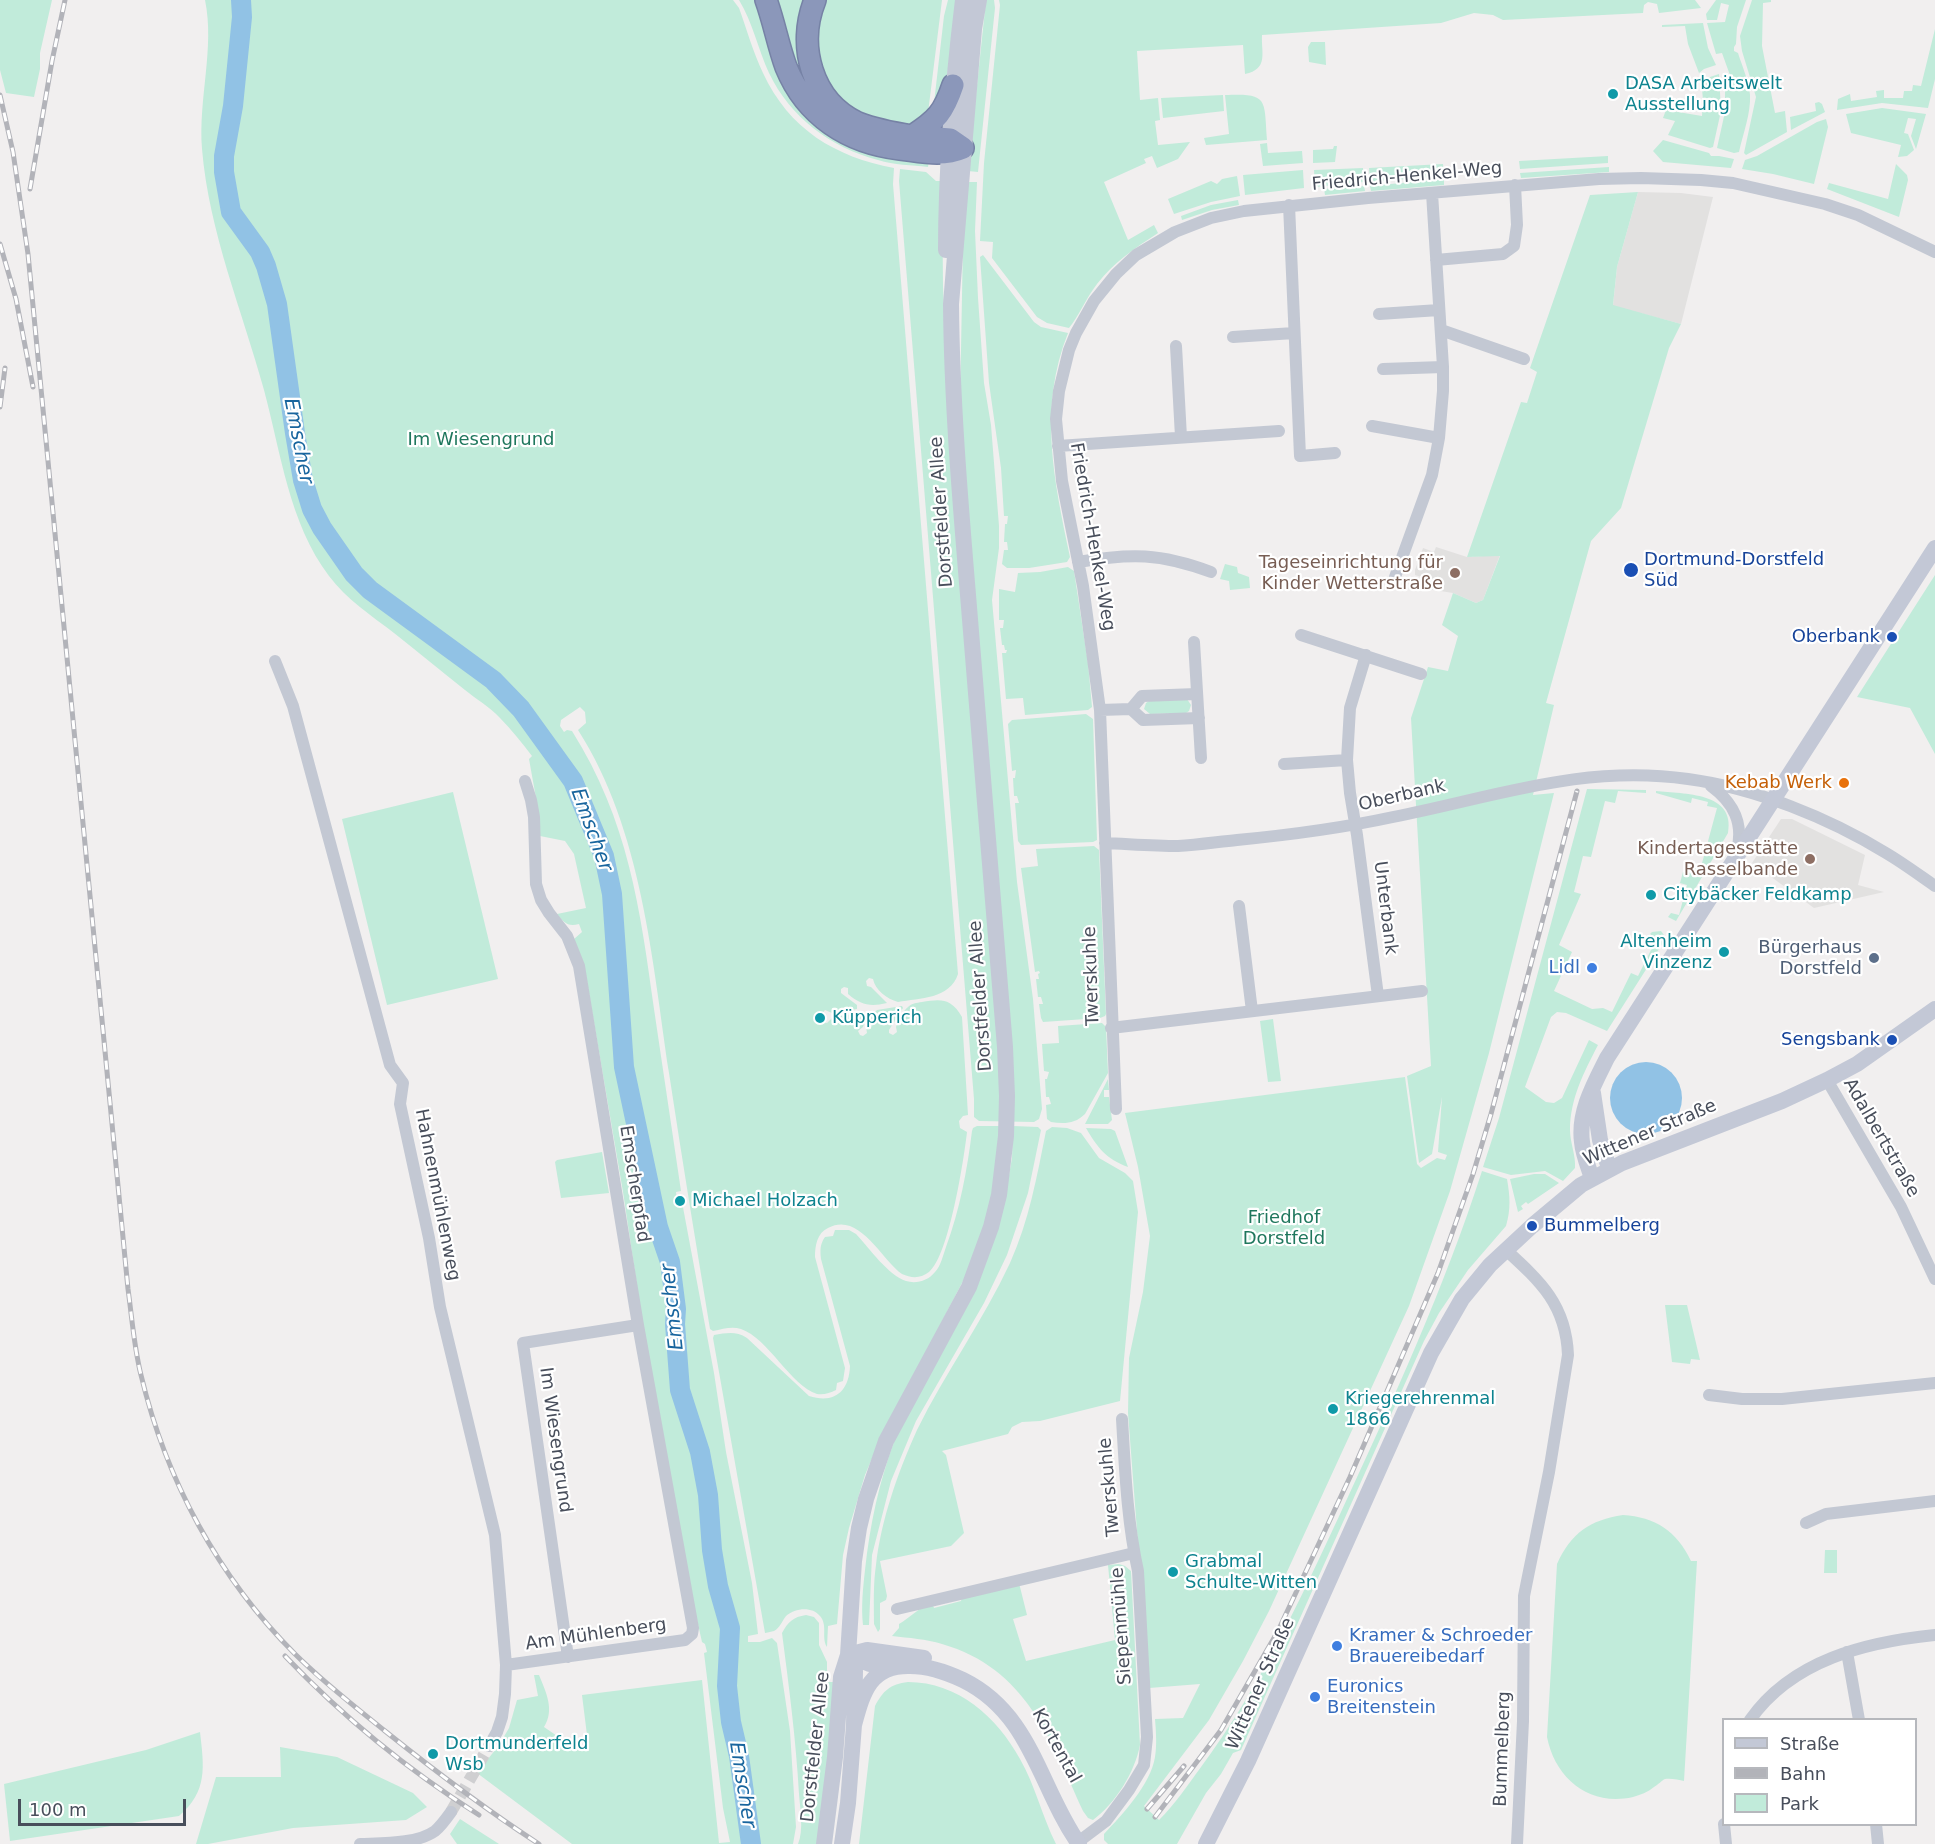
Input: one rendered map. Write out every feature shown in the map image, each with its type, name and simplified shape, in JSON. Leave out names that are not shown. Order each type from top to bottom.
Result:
[{"type":"highway","points":[[766,0],[783,57],[794,84],[803,98],[830,125],[859,141],[881,147],[954,147]]},
{"type":"highway","points":[[815,0],[808,20],[806,43],[809,64],[818,85],[831,103],[856,122],[876,129],[954,147]]},
{"type":"highway","points":[[912,136],[941,114],[948,102],[953,85]]},
{"type":"main road","name":"Dorstfelder Allee","points":[[824,1844],[842,1677],[848,1655],[854,1561],[866,1499],[886,1441],[958,1310],[981,1259],[999,1195],[1006,1136],[1005,1047],[955,417],[951,304],[953,85],[963,0]]},
{"type":"main road","name":"Dorstfelder Allee","points":[[954,147],[970,102],[974,29],[980,0]]},
{"type":"main road","points":[[1592,1178],[1582,1143],[1581,1131],[1585,1106],[1613,1048],[1935,548]]},
{"type":"main road","name":"Wittener Straße","points":[[1206,1844],[1248,1761],[1431,1353],[1462,1299],[1490,1265],[1568,1193],[1609,1168],[1782,1101],[1827,1080],[1857,1064],[1935,1009]]},
{"type":"main road","points":[[1593,1091],[1600,1140],[1609,1168]]},
{"type":"main road","name":"Kortental","points":[[848,1655],[874,1650],[940,1662],[969,1674],[1003,1699],[1031,1734],[1083,1842]]},
{"type":"main road","name":"Dorstfelder Allee","points":[[842,1844],[848,1803],[854,1725],[855,1671],[848,1655]]},
{"type":"main road","name":"Kortental","points":[[848,1655],[870,1664],[921,1667],[951,1675],[969,1683],[1000,1707],[1024,1738],[1062,1815],[1083,1842]]},
{"type":"main road","points":[[854,1725],[865,1689],[880,1674],[894,1666]]},
{"type":"street","name":"Friedrich-Henkel-Weg","points":[[1106,843],[1100,710],[1091,636],[1062,481],[1056,419],[1059,392],[1069,350],[1084,316],[1116,274],[1136,255],[1187,226],[1244,211],[1515,185],[1641,178],[1733,183],[1818,202],[1858,215],[1935,252]]},
{"type":"street","name":"Friedrich-Henkel-Weg","points":[[1436,260],[1503,254],[1514,246],[1517,225],[1515,185]]},
{"type":"street","points":[[1395,577],[1432,475],[1439,438],[1443,367],[1432,193]]},
{"type":"street","points":[[1289,205],[1294,333],[1300,407],[1300,456],[1335,453]]},
{"type":"street","points":[[1379,314],[1439,309]]},
{"type":"street","points":[[1440,330],[1524,359]]},
{"type":"street","points":[[1233,337],[1294,333]]},
{"type":"street","points":[[1176,346],[1181,437]]},
{"type":"street","points":[[1383,369],[1443,367]]},
{"type":"street","points":[[1372,426],[1439,438]]},
{"type":"street","points":[[1058,446],[1279,431]]},
{"type":"street","points":[[1078,562],[1139,555],[1185,562],[1211,572]]},
{"type":"street","points":[[1301,635],[1421,674]]},
{"type":"street","points":[[1194,642],[1201,758]]},
{"type":"street","name":"Unterbank","points":[[1366,655],[1350,708],[1347,760],[1378,996]]},
{"type":"street","name":"Hahnenmühlenweg","points":[[275,661],[292,706],[390,1065],[403,1083],[400,1104],[429,1238],[440,1307],[495,1535],[506,1665],[502,1717],[489,1746]]},
{"type":"street","points":[[1131,709],[1142,696],[1197,694]]},
{"type":"street","points":[[1100,710],[1131,709],[1143,720],[1199,718]]},
{"type":"street","points":[[1284,764],[1347,760]]},
{"type":"street","name":"Oberbank","points":[[1106,843],[1178,846],[1288,835],[1356,825],[1507,790],[1576,778],[1640,775],[1706,782],[1773,800],[1841,828],[1887,853],[1935,886]]},
{"type":"street","name":"Emscherpfad","points":[[525,781],[534,817],[536,884],[545,907],[567,936],[579,966],[638,1325],[693,1628],[689,1637]]},
{"type":"street","points":[[1706,782],[1721,794],[1737,815],[1741,833],[1735,858]]},
{"type":"street","name":"Twerskuhle","points":[[1106,843],[1111,1028],[1116,1109]]},
{"type":"street","points":[[1239,906],[1252,1011]]},
{"type":"street","points":[[1111,1028],[1422,991]]},
{"type":"street","name":"Adalbertstraße","points":[[1827,1080],[1901,1207],[1935,1279]]},
{"type":"street","name":"Bummelberg","points":[[1506,1250],[1550,1294],[1558,1308],[1567,1339],[1568,1355],[1549,1472],[1524,1596],[1522,1751],[1517,1844]]},
{"type":"street","name":"Im Wiesengrund","points":[[568,1657],[523,1342],[638,1325]]},
{"type":"street","points":[[1709,1395],[1742,1399],[1782,1399],[1935,1383]]},
{"type":"street","name":"Twerskuhle","points":[[1122,1419],[1134,1553]]},
{"type":"street","points":[[1806,1522],[1826,1514],[1935,1501]]},
{"type":"street","name":"Siepenmühle","points":[[897,1609],[1134,1553],[1138,1571],[1146,1713],[1147,1737],[1144,1765],[1114,1812],[1083,1842]]},
{"type":"street","points":[[1751,1718],[1769,1696],[1812,1667],[1847,1652],[1889,1641],[1935,1635]]},
{"type":"street","name":"Am Mühlenberg","points":[[506,1665],[672,1643],[689,1637]]},
{"type":"street","points":[[1847,1652],[1859,1718]]},
{"type":"street","points":[[360,1844],[418,1840],[429,1836],[451,1812]]},
{"type":"street","points":[[1724,1826],[1726,1844]]},
{"type":"street","points":[[1876,1826],[1878,1844]]},
{"type":"shaded area","points":[[1638,192],[1681,193],[1713,197],[1681,324],[1613,306],[1617,267]]},
{"type":"shaded area","name":"Tageseinrichtung für Kinder Wetterstraße","points":[[1436,547],[1467,557],[1500,555],[1483,600],[1476,603],[1453,593],[1421,588],[1424,578],[1415,575],[1415,570],[1423,548],[1434,552]]},
{"type":"shaded area","name":"Kindertagesstätte Rasselbande","points":[[1781,819],[1792,819],[1865,855],[1858,885],[1884,892],[1814,908],[1752,863]]},
{"type":"green space","points":[[0,0],[52,0],[40,53],[40,69],[34,97],[6,93],[0,70]]},
{"type":"green space","points":[[205,0],[733,0],[739,8],[763,73],[786,110],[800,125],[833,148],[872,163],[894,168],[893,184],[958,974],[954,982],[941,993],[898,1002],[882,994],[873,979],[869,978],[866,981],[867,986],[871,987],[887,1003],[871,1005],[862,1003],[848,994],[848,988],[844,987],[841,993],[857,1005],[857,1009],[832,1013],[825,1010],[820,1016],[822,1022],[827,1023],[833,1017],[869,1012],[863,1027],[858,1031],[863,1036],[867,1033],[869,1021],[877,1010],[902,1006],[903,1008],[889,1030],[889,1033],[893,1035],[897,1032],[896,1027],[902,1014],[911,1005],[935,1000],[950,1003],[962,1017],[968,1115],[963,1116],[959,1121],[960,1128],[967,1132],[949,1228],[943,1247],[929,1272],[916,1277],[902,1274],[869,1239],[850,1226],[839,1224],[824,1230],[819,1236],[815,1257],[845,1368],[843,1381],[837,1383],[836,1390],[817,1394],[807,1389],[761,1342],[741,1329],[727,1328],[713,1331],[710,1329],[650,941],[641,896],[617,810],[600,769],[578,730],[586,723],[585,712],[580,707],[561,720],[560,726],[564,732],[572,731],[591,764],[619,831],[637,900],[681,1191],[676,1192],[677,1202],[682,1202],[714,1373],[726,1452],[752,1583],[758,1634],[748,1636],[748,1642],[760,1642],[772,1638],[777,1643],[790,1731],[796,1827],[793,1844],[572,1844],[477,1773],[509,1728],[517,1700],[538,1696],[534,1675],[539,1675],[548,1701],[549,1714],[544,1727],[579,1751],[589,1751],[582,1695],[702,1680],[719,1843],[730,1842],[723,1808],[704,1653],[707,1652],[702,1642],[693,1602],[646,1346],[623,1192],[584,964],[574,939],[582,932],[579,924],[566,924],[557,914],[586,908],[574,854],[565,841],[540,836],[529,759],[532,756],[513,732],[492,710],[343,592],[315,555],[304,533],[288,487],[264,390],[227,271],[206,180],[201,130],[208,36]]},
{"type":"green space","points":[[739,0],[760,0],[783,72],[929,160],[928,167],[890,163],[861,155],[828,139],[800,117],[778,89],[769,73]]},
{"type":"green space","points":[[772,0],[808,0],[807,93]]},
{"type":"green space","points":[[821,0],[942,0],[927,121],[914,128],[851,113],[819,76],[811,33]]},
{"type":"green space","points":[[948,0],[957,0],[945,93],[934,103],[944,16]]},
{"type":"green space","points":[[986,0],[994,0],[995,8],[978,172],[968,171]]},
{"type":"green space","points":[[999,0],[1695,0],[1701,8],[1659,13],[1657,4],[1648,2],[1644,5],[1643,13],[1503,20],[1493,15],[1474,13],[1441,23],[1262,35],[1261,64],[1253,72],[1245,74],[1243,45],[1137,51],[1140,100],[1158,98],[1160,120],[1155,121],[1158,145],[1190,142],[1178,159],[1157,168],[1152,156],[1144,159],[1146,163],[1104,182],[1128,240],[1154,225],[1158,233],[1125,256],[1103,276],[1069,328],[1047,323],[1037,317],[992,258],[993,242],[980,241],[984,163]]},
{"type":"green space","points":[[1716,0],[1746,0],[1737,27],[1734,51],[1738,53],[1747,79],[1750,102],[1739,152],[1734,153],[1717,148],[1725,112],[1725,80],[1731,78],[1722,53],[1716,54],[1707,23],[1725,22],[1729,5],[1721,3],[1717,20],[1707,20],[1706,14]]},
{"type":"green space","points":[[1752,0],[1771,0],[1771,2],[1763,3],[1762,46],[1775,113],[1785,111],[1787,132],[1746,155],[1744,153],[1756,97],[1742,51],[1740,36]]},
{"type":"green space","points":[[1703,23],[1708,48],[1716,65],[1699,73],[1688,44],[1685,26],[1662,27],[1662,25]]},
{"type":"green space","points":[[1935,29],[1935,79],[1928,108],[1882,103],[1837,110],[1838,99],[1850,94],[1851,101],[1877,97],[1876,91],[1884,90],[1884,98],[1903,98],[1904,91],[1912,91],[1913,85],[1921,86]]},
{"type":"green space","points":[[1311,42],[1325,42],[1326,65],[1309,62],[1308,47]]},
{"type":"green space","points":[[1719,74],[1721,111],[1713,147],[1668,135],[1675,121],[1663,118],[1666,110],[1702,116],[1701,78]]},
{"type":"green space","points":[[1223,95],[1224,111],[1163,118],[1161,98]]},
{"type":"green space","points":[[1225,95],[1250,95],[1261,101],[1264,107],[1267,140],[1206,145],[1204,138],[1229,134]]},
{"type":"green space","points":[[1819,102],[1825,112],[1791,130],[1790,117],[1816,111],[1815,103]]},
{"type":"green space","points":[[1882,108],[1926,114],[1916,149],[1911,136],[1916,119],[1908,118],[1904,133],[1908,134],[1914,150],[1907,156],[1898,157],[1901,145],[1851,133],[1846,114]]},
{"type":"green space","points":[[1826,119],[1828,127],[1814,184],[1742,169],[1745,160],[1757,156]]},
{"type":"green space","points":[[1663,140],[1709,153],[1711,156],[1734,159],[1731,168],[1663,162],[1653,151]]},
{"type":"green space","points":[[1267,143],[1268,153],[1302,151],[1303,163],[1263,166],[1260,144]]},
{"type":"green space","points":[[1337,146],[1335,162],[1313,163],[1313,150],[1333,149]]},
{"type":"green space","points":[[1608,156],[1608,163],[1520,169],[1519,161]]},
{"type":"green space","points":[[1443,164],[1444,176],[1370,182],[1369,168]]},
{"type":"green space","points":[[1896,164],[1907,175],[1908,180],[1899,217],[1827,189],[1829,183],[1888,199]]},
{"type":"green space","points":[[1609,167],[1609,172],[1521,178],[1520,173]]},
{"type":"green space","points":[[1363,168],[1364,182],[1315,187],[1314,170]]},
{"type":"green space","points":[[900,169],[926,172],[936,181],[942,181],[943,286],[952,476],[960,404],[963,241],[967,182],[977,182],[975,231],[978,298],[984,383],[991,425],[999,526],[999,548],[992,600],[1017,882],[1033,999],[1042,1109],[1039,1119],[1034,1122],[979,1121],[974,1117],[899,181]]},
{"type":"green space","points":[[1303,170],[1304,188],[1245,195],[1243,175]]},
{"type":"green space","points":[[1237,176],[1240,196],[1211,202],[1174,214],[1168,199],[1211,181],[1217,184],[1222,179]]},
{"type":"green space","points":[[1444,179],[1444,185],[1371,191],[1370,186]]},
{"type":"green space","points":[[1364,186],[1365,191],[1325,195],[1324,189]]},
{"type":"green space","name":"Friedhof Dorstfeld","points":[[1638,192],[1617,267],[1613,305],[1681,324],[1669,348],[1621,508],[1591,541],[1546,703],[1554,705],[1533,795],[1554,793],[1489,1053],[1450,1191],[1409,1306],[1269,1611],[1209,1720],[1144,1806],[1159,1820],[1181,1795],[1242,1707],[1294,1611],[1417,1344],[1482,1171],[1507,1179],[1510,1202],[1506,1226],[1468,1270],[1439,1313],[1424,1341],[1241,1750],[1233,1753],[1221,1774],[1206,1793],[1177,1844],[1108,1844],[1104,1840],[1104,1834],[1135,1799],[1148,1778],[1155,1757],[1155,1719],[1183,1718],[1200,1684],[1149,1688],[1128,1413],[1129,1358],[1143,1292],[1150,1236],[1138,1167],[1125,1113],[1405,1077],[1417,1164],[1421,1168],[1437,1158],[1445,1160],[1447,1155],[1438,1152],[1442,1097],[1432,1154],[1419,1163],[1407,1076],[1431,1066],[1411,718],[1428,667],[1448,671],[1458,636],[1442,625],[1453,593],[1476,603],[1483,600],[1500,556],[1467,557],[1521,402],[1527,403],[1537,372],[1530,368],[1590,195]]},
{"type":"green space","points":[[1238,200],[1239,205],[1212,210],[1182,220],[1181,216],[1211,205]]},
{"type":"green space","points":[[983,255],[1034,322],[1041,327],[1068,333],[1053,389],[1051,417],[1054,473],[1070,557],[1067,562],[1029,568],[1007,568],[1002,564],[1004,550],[1008,550],[1007,542],[1004,542],[1008,516],[1004,516],[1001,468],[989,383],[980,257]]},
{"type":"green space","points":[[1225,564],[1237,567],[1238,573],[1249,577],[1250,588],[1230,590],[1229,581],[1220,579]]},
{"type":"green space","points":[[1068,567],[1074,571],[1088,663],[1092,707],[1088,710],[1025,715],[1023,698],[1006,699],[1002,653],[1006,653],[1007,650],[1002,645],[1000,628],[1003,628],[1004,620],[999,620],[999,589],[1015,592],[1018,573]]},
{"type":"green space","points":[[1935,575],[1935,754],[1910,708],[1857,697]]},
{"type":"green space","points":[[1187,699],[1191,705],[1186,713],[1150,714],[1144,709],[1149,701]]},
{"type":"green space","points":[[1086,714],[1093,719],[1097,840],[1021,845],[1018,841],[1015,803],[1019,803],[1017,796],[1014,796],[1013,778],[1015,778],[1016,770],[1012,771],[1008,724],[1012,720]]},
{"type":"green space","points":[[1587,789],[1646,790],[1646,793],[1618,791],[1615,803],[1605,801],[1591,857],[1583,856],[1574,892],[1581,894],[1559,945],[1572,952],[1554,991],[1592,1009],[1603,1008],[1612,1012],[1631,973],[1638,976],[1656,940],[1650,934],[1661,931],[1666,938],[1607,1031],[1566,1013],[1557,1012],[1551,1017],[1525,1087],[1546,1102],[1554,1103],[1562,1098],[1589,1040],[1598,1045],[1583,1076],[1572,1107],[1570,1130],[1575,1168],[1563,1181],[1545,1171],[1511,1175],[1483,1167],[1499,1118]]},
{"type":"green space","points":[[1656,791],[1693,795],[1716,802],[1724,810],[1728,820],[1728,833],[1676,921],[1668,917],[1671,913],[1679,915],[1687,885],[1680,883],[1683,872],[1690,873],[1692,865],[1701,867],[1717,808],[1707,806],[1708,802],[1692,798],[1691,803],[1656,793]]},
{"type":"green space","points":[[453,792],[498,979],[387,1005],[342,819]]},
{"type":"green space","points":[[1094,846],[1099,850],[1106,1014],[1100,1018],[1043,1022],[1039,1004],[1043,1004],[1041,997],[1038,997],[1036,979],[1039,979],[1038,974],[1040,973],[1035,972],[1021,868],[1038,866],[1036,849]]},
{"type":"green space","points":[[1273,1019],[1281,1081],[1268,1082],[1260,1021]]},
{"type":"green space","points":[[1102,1023],[1106,1027],[1108,1073],[1085,1114],[1069,1122],[1051,1122],[1047,1119],[1046,1105],[1051,1104],[1049,1097],[1046,1097],[1045,1079],[1049,1072],[1044,1071],[1042,1044],[1059,1043],[1058,1026]]},
{"type":"green space","points":[[1108,1079],[1109,1090],[1104,1090],[1104,1097],[1109,1097],[1112,1120],[1108,1124],[1085,1124]]},
{"type":"green space","points":[[977,1126],[1002,1126],[992,1200],[974,1260],[879,1442],[865,1475],[843,1555],[837,1624],[828,1626],[827,1647],[820,1616],[808,1609],[790,1613],[776,1630],[765,1633],[714,1335],[735,1333],[747,1338],[809,1396],[826,1398],[838,1394],[847,1383],[850,1366],[821,1259],[823,1240],[825,1237],[833,1236],[835,1230],[849,1230],[856,1234],[893,1274],[906,1281],[914,1282],[929,1278],[939,1267],[951,1233],[968,1161],[972,1131]]},
{"type":"green space","points":[[1013,1126],[1038,1127],[1041,1130],[1028,1193],[1007,1255],[984,1303],[916,1421],[891,1481],[872,1555],[869,1625],[863,1625],[862,1598],[867,1553],[872,1520],[884,1471],[895,1439],[1006,1192],[1012,1158]]},
{"type":"green space","points":[[1052,1127],[1067,1128],[1081,1133],[1099,1158],[1125,1173],[1133,1181],[1138,1212],[1120,1401],[1040,1421],[1022,1422],[1012,1427],[1008,1434],[942,1451],[946,1455],[964,1533],[951,1546],[880,1561],[887,1596],[886,1600],[880,1603],[878,1632],[874,1624],[875,1572],[886,1514],[897,1479],[917,1430],[1010,1263],[1027,1215],[1046,1131]]},
{"type":"green space","points":[[1086,1128],[1115,1131],[1128,1167],[1103,1152]]},
{"type":"green space","points":[[602,1152],[609,1193],[561,1198],[555,1162]]},
{"type":"green space","points":[[1545,1174],[1559,1183],[1528,1204],[1526,1202],[1521,1206],[1523,1209],[1518,1212],[1510,1179]]},
{"type":"green space","points":[[1665,1305],[1687,1305],[1700,1360],[1691,1359],[1690,1364],[1672,1362]]},
{"type":"green space","points":[[1623,1515],[1645,1519],[1664,1528],[1679,1541],[1691,1561],[1697,1561],[1684,1781],[1665,1779],[1641,1794],[1617,1799],[1602,1798],[1576,1786],[1558,1765],[1547,1737],[1557,1564],[1575,1536],[1583,1530],[1601,1520]]},
{"type":"green space","points":[[1825,1550],[1837,1550],[1837,1573],[1824,1573]]},
{"type":"green space","points":[[1119,1564],[1131,1571],[1140,1745],[1134,1766],[1123,1787],[1093,1820],[1088,1818],[1083,1811],[1059,1758],[1032,1710],[995,1670],[971,1655],[942,1644],[892,1636],[899,1628],[899,1624],[919,1609],[932,1603],[934,1608],[961,1601],[962,1596],[1019,1583],[1027,1615],[1013,1619],[1026,1661],[1115,1640],[1108,1565]]},
{"type":"green space","points":[[806,1615],[814,1617],[819,1623],[819,1645],[827,1662],[827,1682],[834,1682],[831,1738],[818,1844],[798,1844],[801,1832],[801,1812],[782,1633],[791,1621]]},
{"type":"green space","points":[[908,1682],[943,1688],[959,1695],[988,1716],[1000,1729],[1025,1769],[1056,1844],[859,1844],[875,1706],[888,1689],[896,1684]]},
{"type":"green space","points":[[200,1732],[202,1778],[195,1797],[179,1816],[10,1841],[4,1784],[146,1750]]},
{"type":"green space","points":[[280,1747],[337,1757],[413,1793],[427,1807],[406,1820],[293,1828],[208,1844],[196,1844],[216,1777],[281,1777]]},
{"type":"green space","points":[[460,1819],[499,1844],[457,1844],[450,1834]]},
{"type":"water","points":[[1646,1062],[1666,1068],[1676,1078],[1682,1098],[1676,1118],[1666,1128],[1646,1134],[1626,1128],[1616,1118],[1610,1098],[1616,1078],[1626,1068]]},
{"type":"waterway","name":"Emscher","points":[[241,0],[242,17],[233,106],[224,156],[224,172],[231,212],[260,252],[277,304],[303,480],[312,509],[322,528],[354,574],[370,590],[493,680],[521,709],[573,781],[604,856],[612,894],[624,1067],[658,1227],[670,1262],[676,1309],[680,1390],[700,1452],[708,1495],[712,1550],[718,1586],[730,1628],[727,1686],[751,1844]]},
{"type":"tunnel","points":[[451,1812],[489,1746]]},
{"type":"railway","points":[[30,189],[65,0]]},
{"type":"railway","points":[[0,95],[13,152],[28,254],[128,1289],[141,1375],[152,1414],[180,1489],[198,1525],[219,1560],[267,1624],[295,1654],[362,1712],[423,1761],[539,1844]]},
{"type":"railway","points":[[0,244],[16,299],[33,387]]},
{"type":"railway","points":[[0,407],[5,368]]},
{"type":"railway","points":[[1155,1817],[1221,1730],[1278,1631],[1350,1477],[1438,1273],[1473,1174],[1491,1114],[1577,791]]},
{"type":"railway","points":[[285,1656],[377,1742],[427,1780],[479,1815]]},
{"type":"railway","points":[[1147,1809],[1184,1766]]},
{"type":"place","name":"DASA Arbeitswelt Ausstellung","points":[[1613,94]]},
{"type":"place","name":"Dortmund-Dorstfeld Süd","points":[[1631,570]]},
{"type":"place","name":"Tageseinrichtung für Kinder Wetterstraße","points":[[1455,573]]},
{"type":"place","name":"Oberbank","points":[[1892,637]]},
{"type":"place","name":"Kebab Werk","points":[[1844,783]]},
{"type":"place","name":"Kindertagesstätte Rasselbande","points":[[1810,859]]},
{"type":"place","name":"Citybäcker Feldkamp","points":[[1651,895]]},
{"type":"place","name":"Altenheim Vinzenz","points":[[1724,952]]},
{"type":"place","name":"Bürgerhaus Dorstfeld","points":[[1874,958]]},
{"type":"place","name":"Lidl","points":[[1592,968]]},
{"type":"place","name":"Küpperich","points":[[820,1018]]},
{"type":"place","name":"Sengsbank","points":[[1892,1040]]},
{"type":"place","name":"Michael Holzach","points":[[680,1201]]},
{"type":"place","name":"Bummelberg","points":[[1532,1226]]},
{"type":"place","name":"Kriegerehrenmal 1866","points":[[1333,1409]]},
{"type":"place","name":"Grabmal Schulte-Witten","points":[[1173,1572]]},
{"type":"place","name":"Kramer & Schroeder Brauereibedarf","points":[[1337,1646]]},
{"type":"place","name":"Euronics Breitenstein","points":[[1315,1697]]},
{"type":"place","name":"Dortmunderfeld Wsb","points":[[433,1754]]}]
